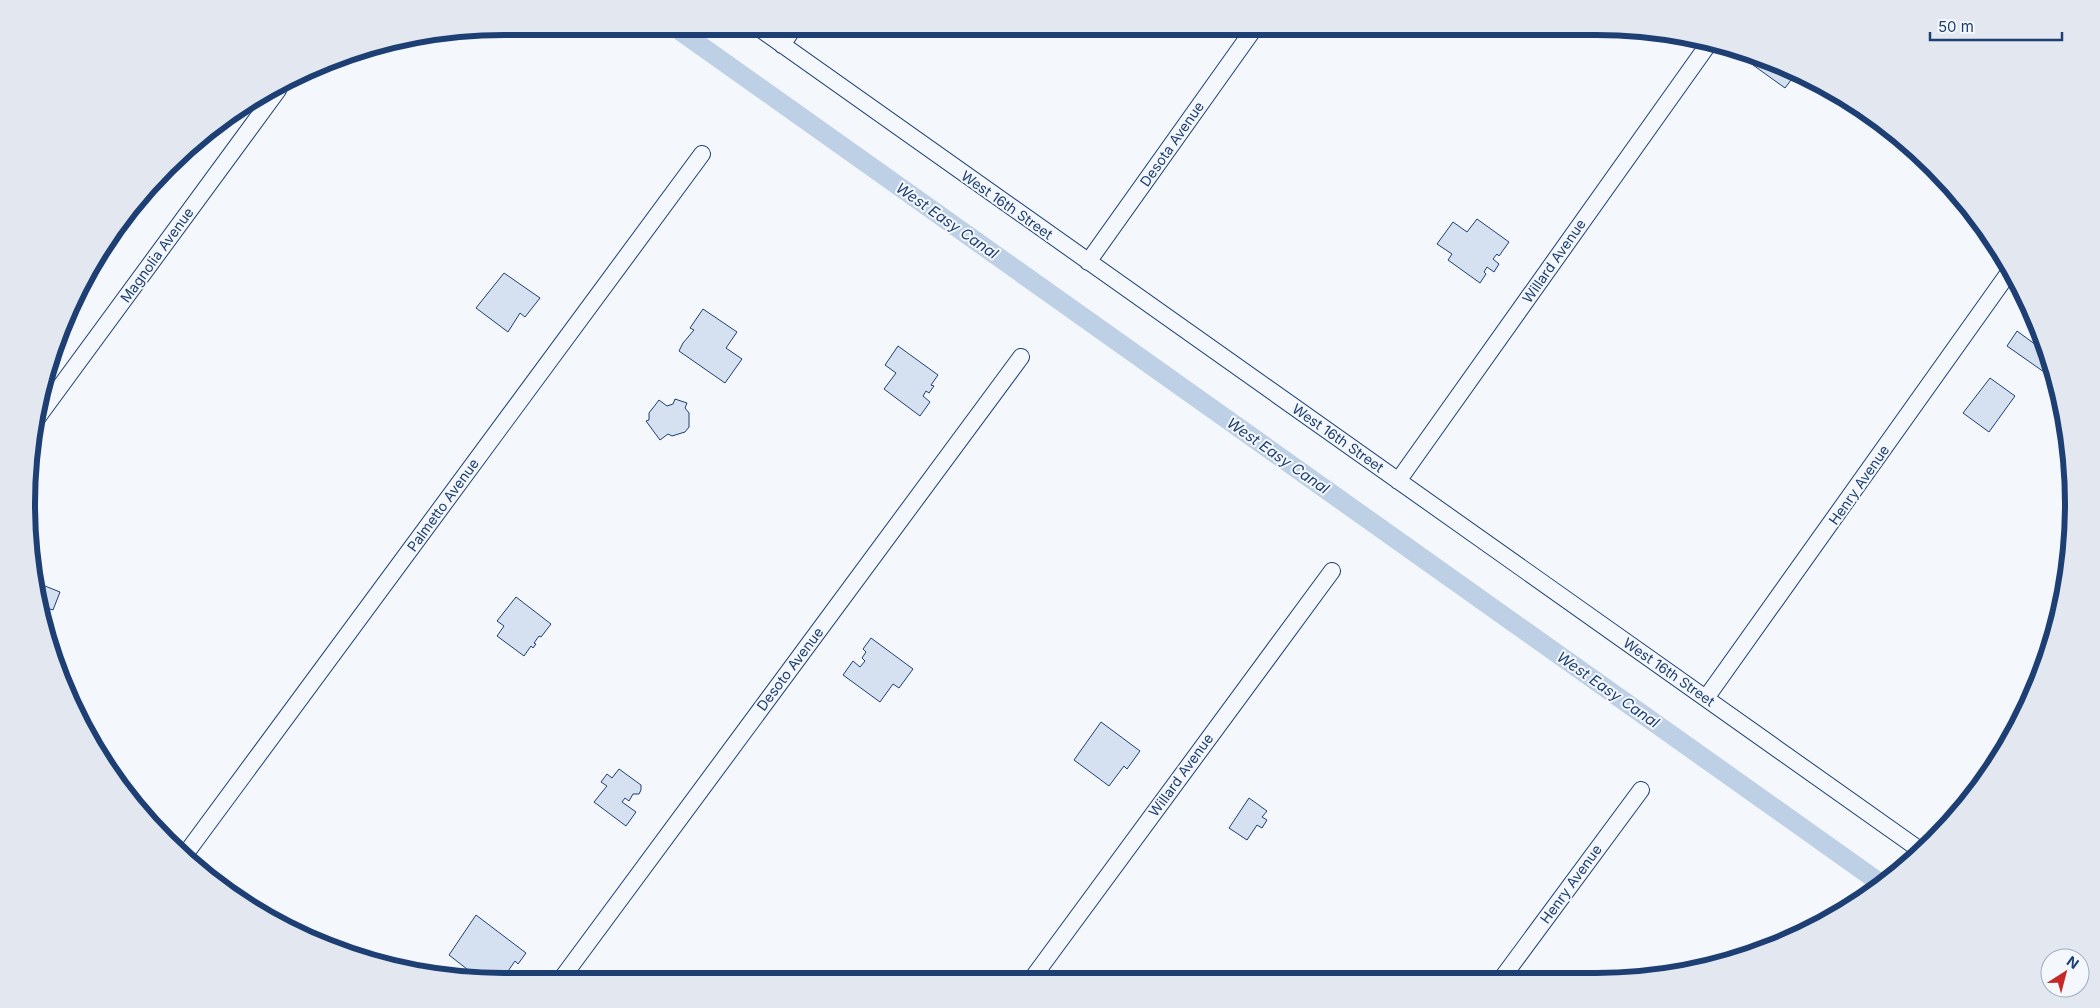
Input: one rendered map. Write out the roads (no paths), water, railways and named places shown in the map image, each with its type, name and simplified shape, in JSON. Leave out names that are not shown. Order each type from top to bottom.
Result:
[{"type":"street","name":"West 16th Street","points":[[768,35],[1916,847]]},
{"type":"street","points":[[782,45],[789,35]]},
{"type":"street","name":"Desota Avenue","points":[[1088,262],[1250,35]]},
{"type":"street","name":"Willard Avenue","points":[[1398,481],[1706,48]]},
{"type":"street","name":"Magnolia Avenue","points":[[45,407],[274,95]]},
{"type":"street","name":"Palmetto Avenue","points":[[188,851],[702,154]]},
{"type":"street","name":"Henry Avenue","points":[[1706,698],[2006,277]]},
{"type":"street","name":"Desoto Avenue","points":[[566,973],[1021,357]]},
{"type":"street","name":"Willard Avenue","points":[[1036,973],[1332,571]]},
{"type":"street","name":"Henry Avenue","points":[[1506,973],[1641,790]]},
{"type":"waterway","name":"West Easy Canal","points":[[686,35],[1876,880]]}]
